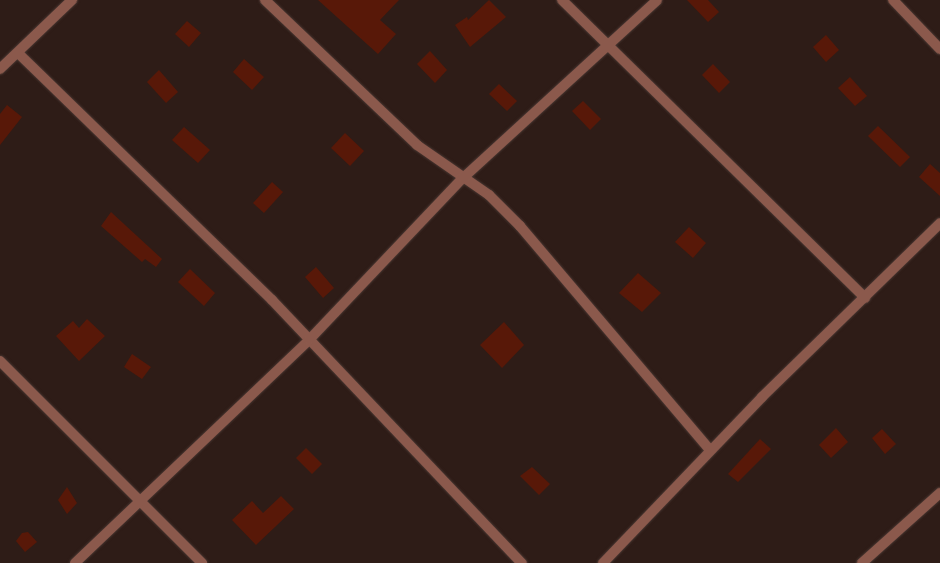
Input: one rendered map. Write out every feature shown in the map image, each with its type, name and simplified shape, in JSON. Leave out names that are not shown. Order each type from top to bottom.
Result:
[{"type":"street","points":[[0,69],[72,0]]},
{"type":"street","points":[[265,0],[417,145],[489,195],[520,226],[710,450]]},
{"type":"street","points":[[562,0],[865,298]]},
{"type":"street","points":[[75,563],[309,340],[463,178],[657,0]]},
{"type":"street","points":[[893,0],[940,49]]},
{"type":"street","points":[[18,53],[309,340],[522,563]]},
{"type":"street","points":[[604,563],[710,450],[940,223]]},
{"type":"street","points":[[0,361],[202,563]]},
{"type":"street","points":[[862,563],[940,493]]},
{"type":"building","points":[[318,0],[399,0],[380,20],[396,34],[378,54]]},
{"type":"building","points":[[489,0],[506,17],[470,47],[455,25],[467,17],[468,20]]},
{"type":"building","points":[[687,0],[708,0],[719,12],[708,22]]},
{"type":"building","points":[[187,21],[201,33],[189,47],[175,34]]},
{"type":"building","points":[[826,35],[839,50],[826,62],[813,47]]},
{"type":"building","points":[[430,51],[447,70],[435,83],[417,64]]},
{"type":"building","points":[[244,59],[264,77],[252,90],[233,72]]},
{"type":"building","points":[[713,64],[730,82],[719,93],[702,75]]},
{"type":"building","points":[[159,70],[178,92],[166,103],[147,82]]},
{"type":"building","points":[[850,77],[867,96],[855,106],[838,88]]},
{"type":"building","points":[[499,84],[517,101],[507,111],[489,94]]},
{"type":"building","points":[[583,101],[601,119],[590,130],[572,111]]},
{"type":"building","points":[[7,105],[22,117],[0,145],[0,114]]},
{"type":"building","points":[[878,126],[910,157],[900,167],[868,136]]},
{"type":"building","points":[[184,127],[210,150],[198,163],[172,140]]},
{"type":"building","points":[[345,133],[364,151],[350,166],[331,148]]},
{"type":"building","points":[[930,164],[940,173],[940,196],[919,177]]},
{"type":"building","points":[[272,182],[283,192],[264,213],[253,203]]},
{"type":"building","points":[[111,212],[162,259],[156,267],[145,259],[142,262],[101,226]]},
{"type":"building","points":[[689,227],[706,243],[693,258],[675,242]]},
{"type":"building","points":[[316,267],[334,288],[323,298],[305,277]]},
{"type":"building","points":[[190,269],[215,293],[204,306],[178,282]]},
{"type":"building","points":[[638,273],[661,293],[642,312],[619,293]]},
{"type":"building","points":[[87,319],[105,336],[79,361],[56,336],[73,321],[79,328]]},
{"type":"building","points":[[504,322],[524,345],[502,368],[480,345]]},
{"type":"building","points":[[132,354],[151,367],[142,379],[124,367]]},
{"type":"building","points":[[836,428],[848,442],[831,458],[819,445]]},
{"type":"building","points":[[882,429],[896,444],[885,454],[872,438]]},
{"type":"building","points":[[760,439],[771,449],[738,482],[728,474]]},
{"type":"building","points":[[306,448],[322,464],[312,474],[296,458]]},
{"type":"building","points":[[532,467],[550,484],[539,495],[520,476]]},
{"type":"building","points":[[67,487],[77,503],[67,514],[58,500]]},
{"type":"building","points":[[281,496],[294,509],[256,545],[232,520],[252,501],[263,513]]},
{"type":"building","points":[[28,532],[37,542],[25,552],[16,541],[22,533]]}]
